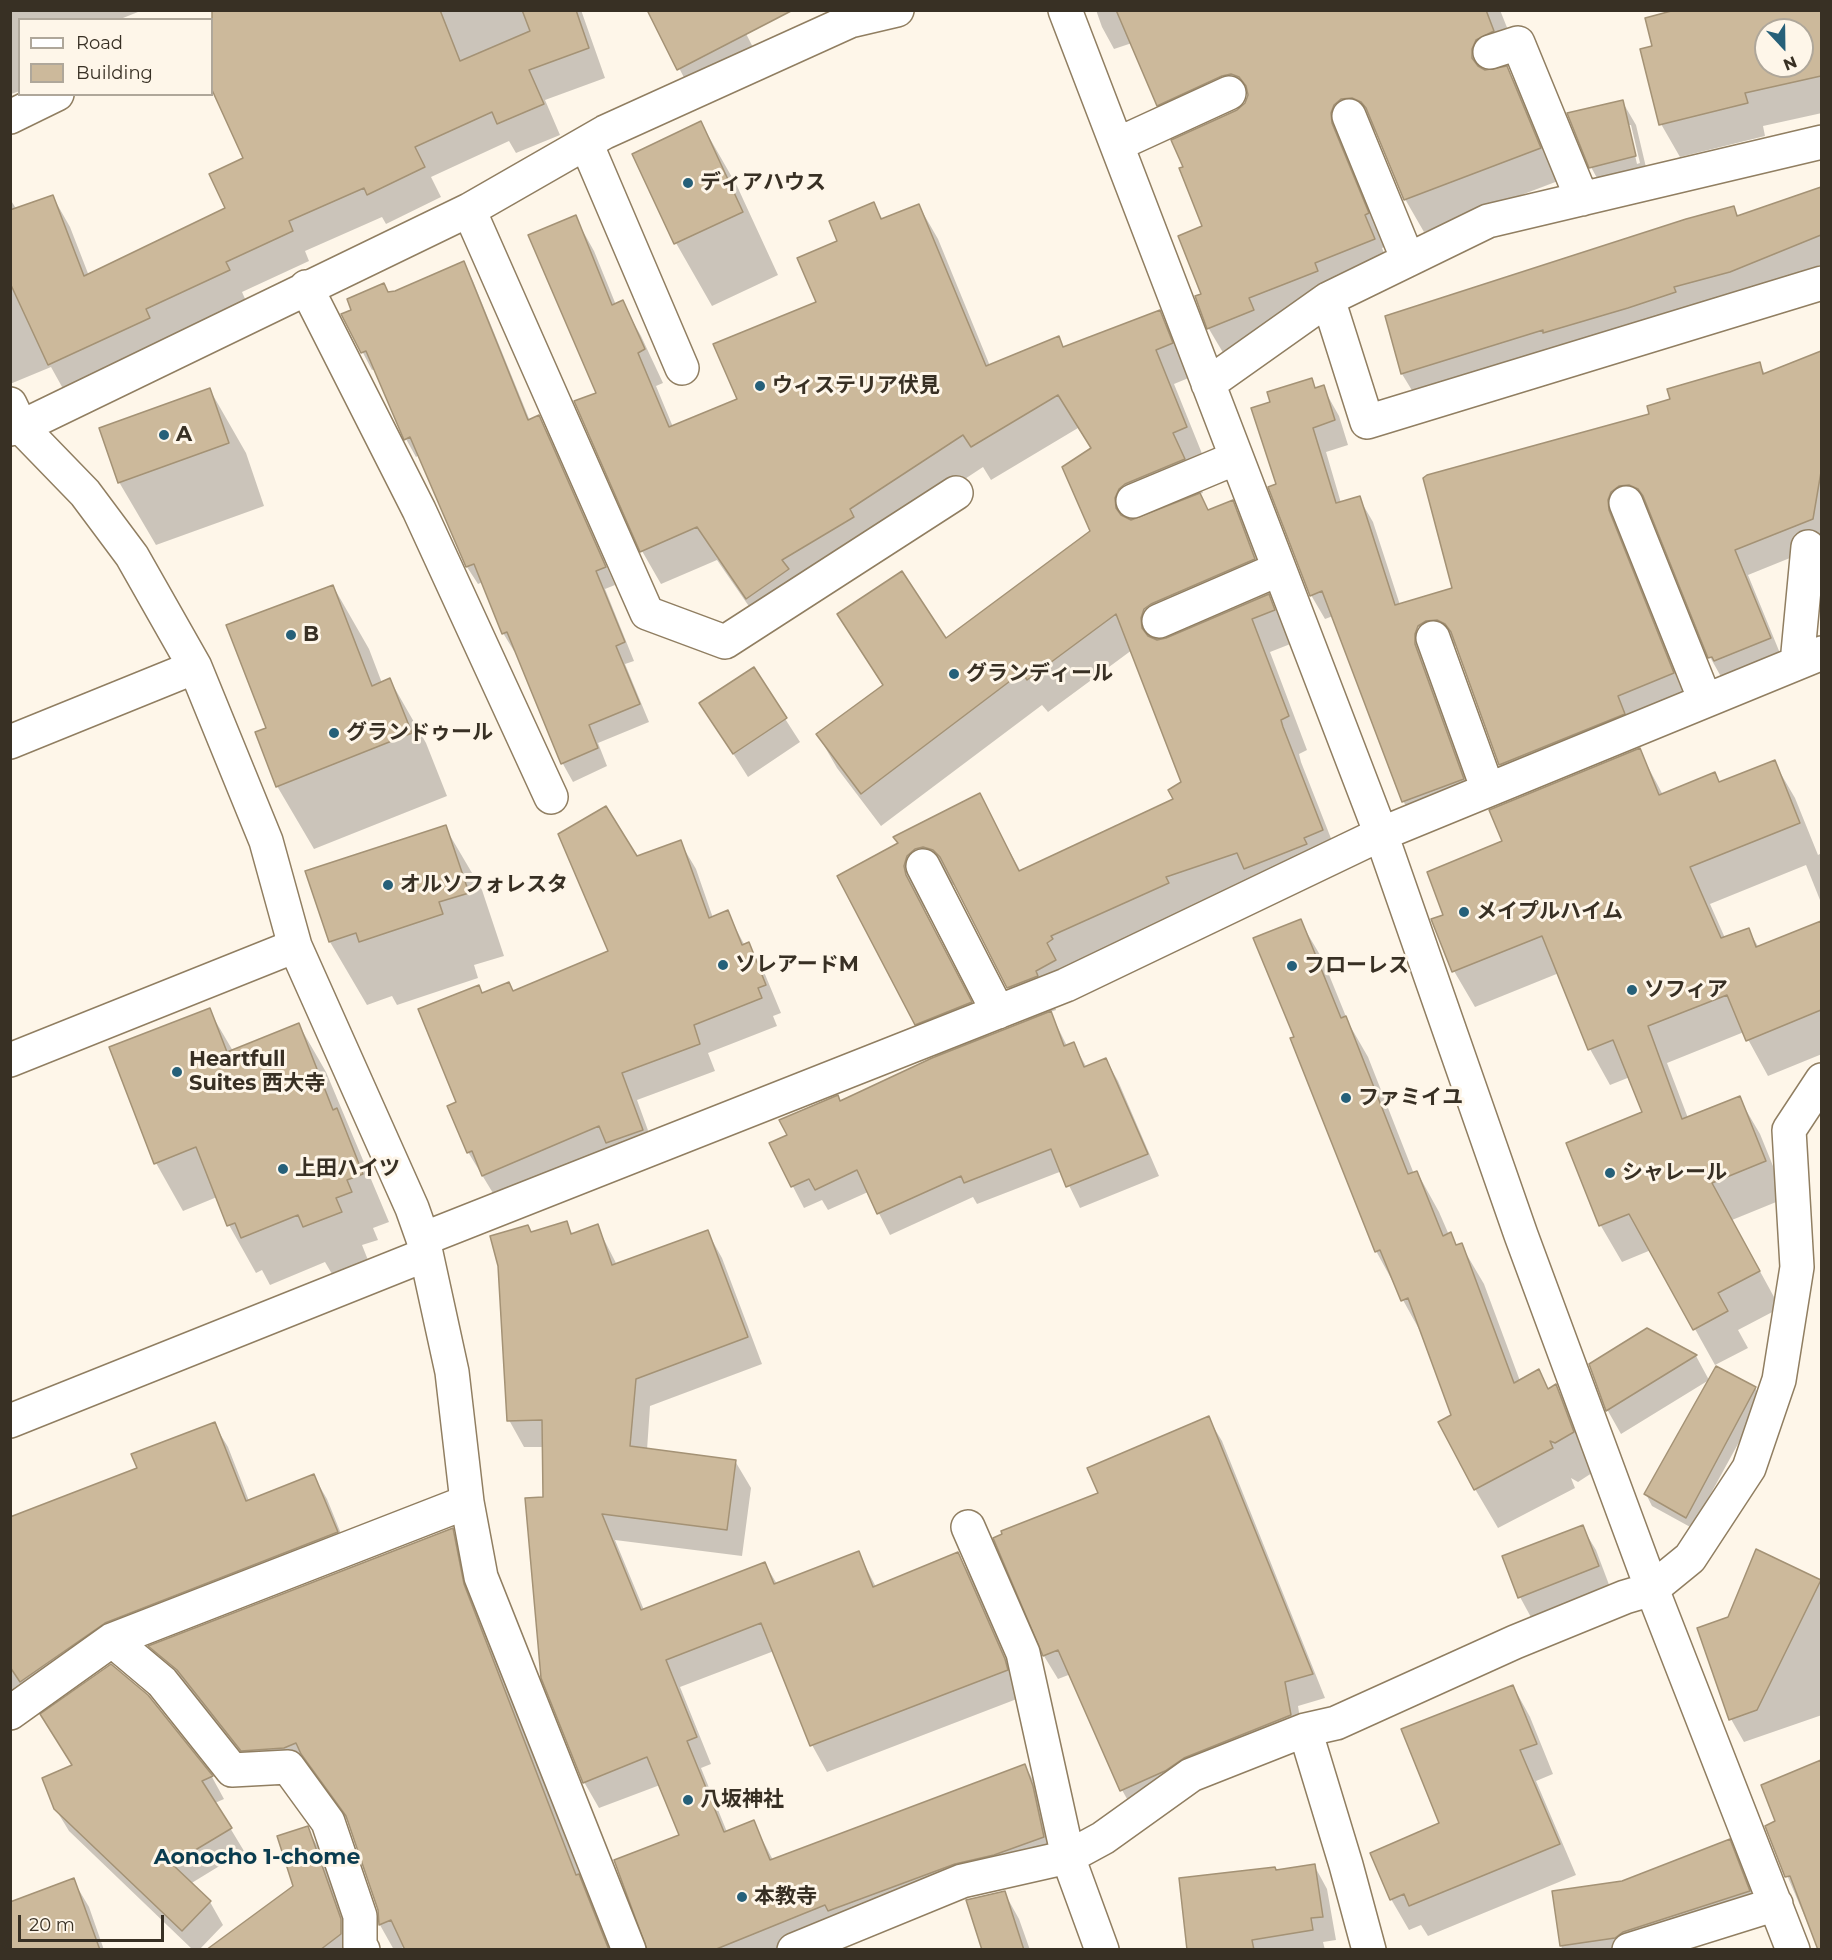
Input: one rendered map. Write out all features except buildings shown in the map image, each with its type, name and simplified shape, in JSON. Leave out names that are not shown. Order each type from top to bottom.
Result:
[{"type":"street","points":[[630,1950],[481,1577],[467,1502],[452,1372],[424,1247],[412,1208],[295,946],[266,841],[195,667],[132,556],[85,493],[14,420],[469,210],[586,143],[699,88],[850,21],[897,10]]},
{"type":"street","points":[[1065,10],[1381,834],[1521,1235],[1652,1589],[1793,1950]]},
{"type":"street","points":[[1490,52],[1518,43],[1582,199]]},
{"type":"street","points":[[1118,144],[1229,93]]},
{"type":"street","points":[[10,117],[53,96]]},
{"type":"street","points":[[1348,116],[1407,261]]},
{"type":"street","points":[[1208,384],[1328,299],[1488,221],[1821,142]]},
{"type":"street","points":[[586,143],[682,368]]},
{"type":"street","points":[[469,210],[647,613],[725,642],[956,493]]},
{"type":"street","points":[[1328,299],[1367,422],[1821,282]]},
{"type":"street","points":[[306,287],[419,510],[551,797]]},
{"type":"street","points":[[1133,501],[1236,458]]},
{"type":"street","points":[[1626,502],[1705,700]]},
{"type":"street","points":[[10,1421],[424,1247],[1066,985],[1381,834],[1809,658],[1808,547]]},
{"type":"street","points":[[1159,621],[1279,569]]},
{"type":"street","points":[[1433,638],[1488,790]]},
{"type":"street","points":[[10,742],[195,667]]},
{"type":"street","points":[[923,866],[998,1012]]},
{"type":"street","points":[[10,1060],[295,946]]},
{"type":"street","points":[[794,1950],[962,1881],[1068,1857],[1103,1838],[1191,1775],[1305,1730],[1336,1723],[1515,1642],[1652,1589],[1690,1558],[1749,1468],[1779,1380],[1797,1267],[1789,1130],[1821,1080]]},
{"type":"street","points":[[10,1713],[112,1640],[467,1502]]},
{"type":"street","points":[[968,1527],[1023,1653],[1068,1857],[1102,1950]]},
{"type":"street","points":[[112,1640],[162,1682],[232,1770],[288,1767],[328,1822],[360,1916],[360,1947],[363,1950]]},
{"type":"street","points":[[1305,1730],[1369,1950]]},
{"type":"street","points":[[1629,1950],[1776,1904]]},
{"type":"place","name":"ディアハウス","points":[[688,183]]},
{"type":"place","name":"ウィステリア伏見","points":[[760,386]]},
{"type":"place","name":"A","points":[[164,435]]},
{"type":"place","name":"B","points":[[291,635]]},
{"type":"place","name":"グランディール","points":[[954,674]]},
{"type":"place","name":"グランドゥール","points":[[334,733]]},
{"type":"place","name":"オルソフォレスタ","points":[[388,885]]},
{"type":"place","name":"メイプルハイム","points":[[1464,912]]},
{"type":"place","name":"ソレアードM","points":[[723,965]]},
{"type":"place","name":"フローレス","points":[[1292,966]]},
{"type":"place","name":"ソフィア","points":[[1632,990]]},
{"type":"place","name":"Heartfull Suites 西大寺","points":[[177,1072]]},
{"type":"place","name":"ファミイユ","points":[[1346,1098]]},
{"type":"place","name":"上田ハイツ","points":[[283,1169]]},
{"type":"place","name":"シャレール","points":[[1610,1173]]},
{"type":"place","name":"八坂神社","points":[[688,1800]]},
{"type":"place","name":"本教寺","points":[[742,1897]]},
{"type":"district","name":"Aonocho 1-chome","points":[[257,1858]]}]
